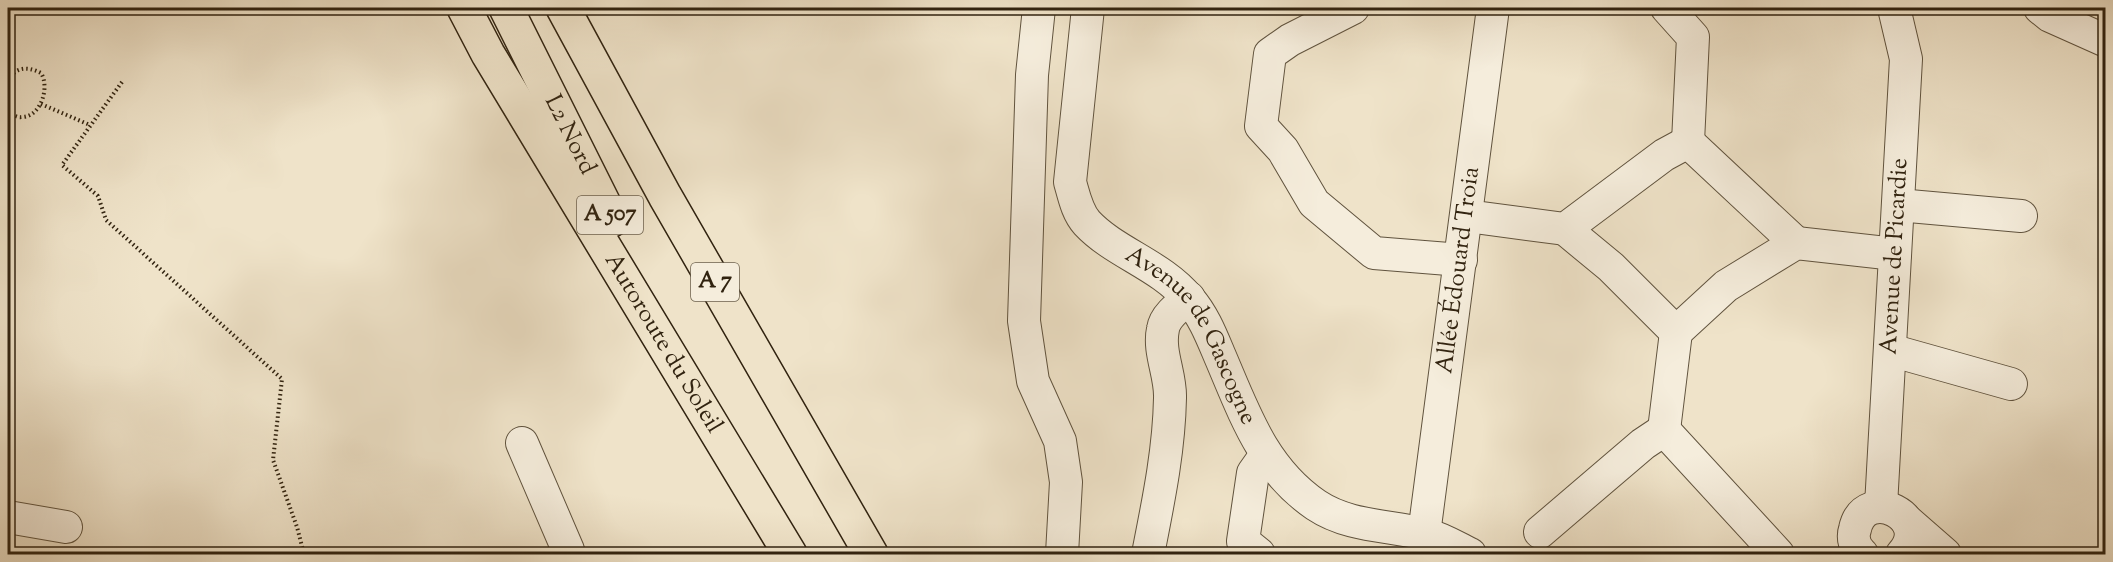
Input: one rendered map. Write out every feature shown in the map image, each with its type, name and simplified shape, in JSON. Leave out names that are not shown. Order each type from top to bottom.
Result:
[{"type":"highway","name":"Autoroute du Soleil","points":[[464,8],[488,54],[713,423],[790,555]]},
{"type":"highway","name":"L2 Nord","points":[[507,8],[713,423]]},
{"type":"highway","name":"A 7","points":[[563,8],[665,196],[871,555]]},
{"type":"street","points":[[1039,8],[1032,75],[1024,321],[1033,381],[1060,441],[1066,482],[1062,555]]},
{"type":"street","name":"Avenue de Gascogne","points":[[1088,8],[1070,182],[1076,206],[1087,223],[1113,244],[1148,263],[1189,298],[1204,320],[1265,456],[1291,485],[1318,506],[1374,527],[1441,538],[1470,555]]},
{"type":"street","points":[[1353,8],[1290,40],[1270,54],[1262,126],[1283,150],[1314,203],[1374,253],[1461,260]]},
{"type":"street","name":"Allée Édouard Troia","points":[[1424,534],[1493,8]]},
{"type":"street","points":[[1667,8],[1693,37],[1688,142],[1796,243],[1895,254]]},
{"type":"street","name":"Avenue de Picardie","points":[[1894,8],[1906,59],[1890,350],[1894,513],[1911,534],[1908,548],[1902,555]]},
{"type":"street","points":[[2040,8],[2050,16],[2106,41]]},
{"type":"street","points":[[1565,229],[1664,155],[1688,142]]},
{"type":"street","points":[[1898,205],[2021,216]]},
{"type":"street","points":[[1467,216],[1565,229],[1611,267],[1676,332]]},
{"type":"street","points":[[1540,532],[1643,444],[1664,430],[1676,332],[1726,285],[1796,243]]},
{"type":"street","points":[[1148,555],[1160,498],[1169,417],[1170,394],[1162,342],[1163,327],[1168,317],[1189,298]]},
{"type":"street","points":[[1890,350],[2012,384]]},
{"type":"street","points":[[1664,430],[1778,555]]},
{"type":"street","points":[[522,443],[568,549],[567,555]]},
{"type":"street","points":[[1259,555],[1243,541],[1253,473],[1265,456]]},
{"type":"street","points":[[1851,548],[1856,522],[1866,511],[1894,513],[1945,555]]},
{"type":"street","points":[[8,517],[66,527]]},
{"type":"path","points":[[8,80],[17,70],[26,68],[41,73],[45,86],[41,104],[29,116],[21,118],[8,112]]},
{"type":"path","points":[[122,82],[62,165],[98,196],[106,220],[282,379],[273,460],[297,527],[304,555]]},
{"type":"path","points":[[41,104],[90,125]]}]
